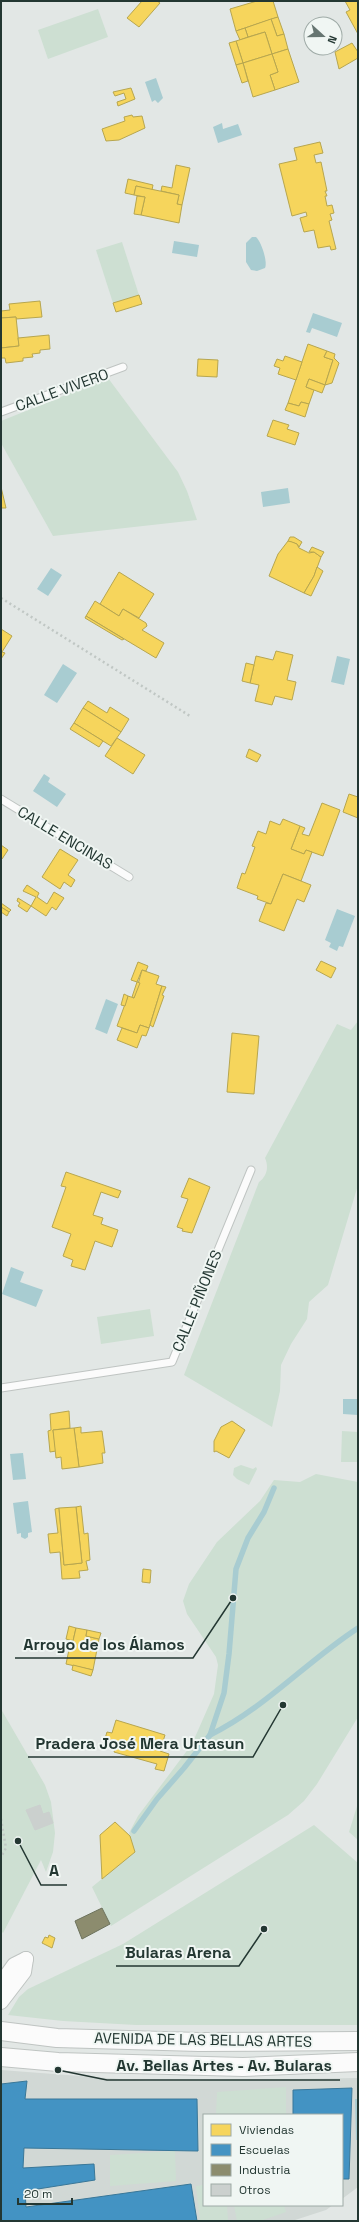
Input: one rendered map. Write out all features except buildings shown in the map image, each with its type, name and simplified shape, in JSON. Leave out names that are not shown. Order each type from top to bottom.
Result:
[{"type":"street","points":[[1,1983],[14,1965],[26,1959],[24,1972],[1,2002]]},
{"type":"street","name":"AVENIDA DE LAS BELLAS ARTES","points":[[1,2031],[65,2038],[199,2042],[358,2041]]},
{"type":"street","name":"AVENIDA DE LAS BELLAS ARTES","points":[[1,2057],[58,2062],[243,2067],[358,2062]]},
{"type":"lane","name":"CALLE VIVERO","points":[[1,412],[123,367]]},
{"type":"lane","name":"CALLE ENCINAS","points":[[1,800],[129,877]]},
{"type":"lane","name":"CALLE PIÑONES","points":[[1,1388],[172,1362],[251,1170]]},
{"type":"path","points":[[1,598],[190,716]]},
{"type":"path","points":[[1,1819],[6,1848],[1,1857]]},
{"type":"shaded area","points":[[1,2070],[146,2081],[358,2078],[358,2187],[343,2198],[343,2114],[203,2114],[203,2206],[332,2206],[326,2210],[292,2221],[1,2221]]},
{"type":"green space","points":[[98,9],[108,37],[48,59],[38,30]]},
{"type":"green space","points":[[122,242],[139,295],[113,303],[96,250]]},
{"type":"green space","points":[[108,378],[178,472],[187,491],[197,520],[53,536],[1,443],[1,421]]},
{"type":"green space","points":[[358,1021],[358,1185],[328,1285],[309,1302],[307,1319],[291,1344],[281,1365],[280,1391],[272,1427],[184,1375],[259,1182],[265,1174],[267,1165],[265,1158],[337,1024],[351,1030]]},
{"type":"green space","points":[[150,1309],[154,1336],[101,1344],[97,1317]]},
{"type":"green space","points":[[342,1431],[358,1432],[358,1462],[341,1462]]},
{"type":"green space","points":[[241,1465],[253,1469],[256,1467],[257,1469],[249,1485],[237,1479],[233,1475],[234,1468]]},
{"type":"green space","points":[[316,1474],[358,1482],[358,1717],[317,1784],[304,1801],[288,1815],[111,1926],[92,1887],[135,1852],[129,1833],[138,1816],[192,1744],[214,1694],[218,1665],[216,1657],[187,1614],[183,1601],[189,1584],[217,1542],[260,1501],[274,1480],[300,1482]]},
{"type":"green space","points":[[1,1709],[45,1785],[51,1802],[55,1833],[53,1852],[46,1872],[41,1860],[3,1933],[1,1931]]},
{"type":"green space","points":[[358,1803],[358,1840],[349,1832]]},
{"type":"green space","points":[[314,1825],[358,1863],[358,2025],[136,2025],[63,2021],[8,2015],[19,1997],[28,1989],[123,1944]]},
{"type":"green space","points":[[286,2087],[286,2114],[216,2114],[217,2092]]},
{"type":"green space","points":[[175,2151],[176,2181],[110,2186],[110,2155]]},
{"type":"green space","points":[[203,2185],[203,2206],[227,2206],[228,2221],[200,2221],[196,2186]]},
{"type":"green space","points":[[234,2206],[284,2206],[286,2212],[260,2221],[237,2221]]},
{"type":"water","points":[[156,78],[163,98],[158,103],[155,100],[152,102],[145,82]]},
{"type":"water","points":[[222,123],[223,129],[238,124],[242,135],[218,143],[213,127]]},
{"type":"water","points":[[252,237],[256,237],[258,239],[266,261],[265,268],[257,271],[251,270],[246,262],[246,243]]},
{"type":"water","points":[[174,241],[199,245],[197,257],[172,253]]},
{"type":"water","points":[[313,313],[342,323],[337,337],[312,328],[310,333],[306,332]]},
{"type":"water","points":[[288,488],[290,503],[263,507],[261,492]]},
{"type":"water","points":[[51,568],[62,575],[48,596],[37,589]]},
{"type":"water","points":[[337,656],[350,659],[344,685],[331,682]]},
{"type":"water","points":[[63,664],[77,673],[57,703],[44,695]]},
{"type":"water","points":[[44,774],[50,778],[48,782],[66,794],[57,807],[33,791]]},
{"type":"water","points":[[337,909],[355,916],[343,947],[339,946],[337,951],[329,947],[331,943],[325,940]]},
{"type":"water","points":[[106,999],[118,1004],[107,1034],[95,1029]]},
{"type":"water","points":[[11,1267],[24,1272],[20,1282],[43,1290],[36,1307],[2,1294]]},
{"type":"water","points":[[343,1399],[358,1399],[358,1415],[343,1414]]},
{"type":"water","points":[[23,1453],[26,1479],[13,1480],[10,1454]]},
{"type":"water","points":[[28,1501],[32,1532],[28,1533],[28,1537],[25,1539],[21,1537],[21,1533],[17,1534],[13,1503]]},
{"type":"water","points":[[355,2099],[358,2099],[358,2140],[356,2140]]},
{"type":"waterway","points":[[134,1831],[157,1799],[210,1735],[224,1693],[229,1654],[236,1569],[248,1538],[264,1512],[274,1488]]},
{"type":"waterway","points":[[210,1735],[249,1712],[339,1641],[358,1628]]},
{"type":"place","name":"Arroyo de los Álamos","points":[[233,1598]]},
{"type":"place","name":"Pradera José Mera Urtasun","points":[[283,1705]]},
{"type":"place","name":"A","points":[[18,1841]]},
{"type":"place","name":"Bularas Arena","points":[[264,1929]]},
{"type":"place","name":"Av. Bellas Artes - Av. Bularas","points":[[58,2070]]}]
